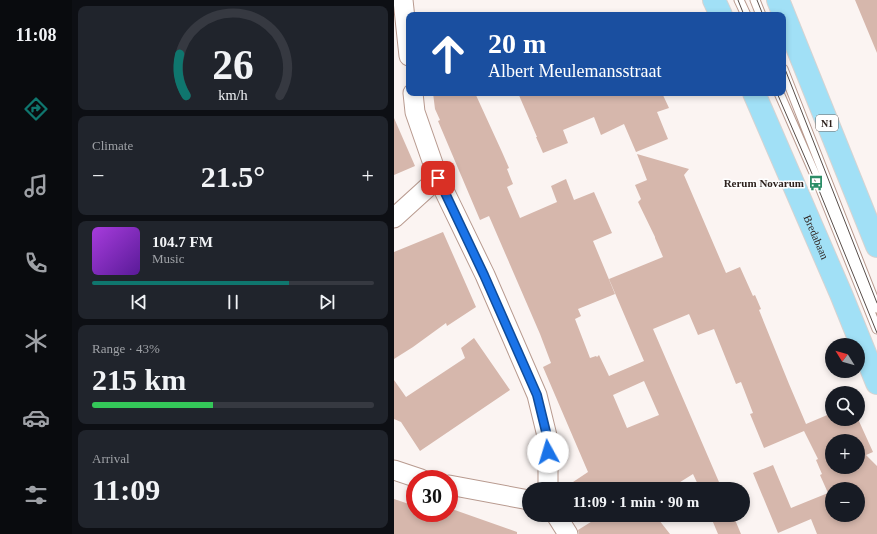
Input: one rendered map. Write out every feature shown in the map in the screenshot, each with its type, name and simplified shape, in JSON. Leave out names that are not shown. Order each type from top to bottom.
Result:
[{"type":"main road","points":[[714,0],[720,12]]},
{"type":"main road","name":"N1","points":[[778,0],[783,12]]},
{"type":"main road","name":"N1","points":[[786,20],[877,246]]},
{"type":"main road","name":"Bredabaan","points":[[755,96],[877,383]]},
{"type":"street","points":[[403,0],[406,28]]},
{"type":"street","points":[[413,96],[415,112],[438,178],[484,275],[537,395],[548,440],[548,482]]},
{"type":"street","points":[[394,218],[438,178]]},
{"type":"street","points":[[394,470],[406,474]]},
{"type":"street","points":[[458,487],[522,499]]},
{"type":"street","points":[[560,522],[568,534]]},
{"type":"lane","points":[[740,0],[745,12]]},
{"type":"lane","points":[[755,0],[760,12]]},
{"type":"lane","points":[[786,77],[877,308]]},
{"type":"lane","points":[[780,96],[818,182],[877,328]]},
{"type":"building","points":[[855,0],[877,0],[877,53]]},
{"type":"building","points":[[433,96],[476,96],[509,168],[507,169],[513,184],[507,187],[520,218],[557,202],[551,186],[566,179],[574,200],[594,192],[612,233],[593,241],[615,294],[578,309],[581,316],[575,319],[590,358],[597,357],[599,355],[609,376],[644,361],[609,279],[663,257],[638,202],[641,199],[635,185],[647,180],[637,154],[689,169],[684,175],[726,273],[740,267],[753,296],[755,295],[761,309],[759,310],[806,424],[825,416],[825,426],[861,426],[865,434],[825,434],[825,474],[865,474],[865,434],[873,452],[866,455],[877,466],[877,534],[817,534],[811,519],[778,533],[753,473],[773,465],[791,508],[825,494],[825,522],[865,522],[865,482],[825,482],[825,486],[816,460],[818,459],[804,431],[764,448],[750,414],[753,413],[741,382],[736,384],[714,329],[698,335],[689,314],[653,329],[719,482],[697,482],[693,474],[680,482],[573,482],[588,472],[543,367],[551,363],[489,216],[480,220],[438,121],[440,120],[435,109]],"holes":[[[644,381],[659,415],[627,428],[613,395]]]},
{"type":"building","points":[[519,96],[663,96],[669,108],[657,112],[668,139],[636,152],[624,124],[601,135],[594,117],[563,130],[568,143],[543,153]]},
{"type":"building","points":[[394,118],[415,166],[394,175]]},
{"type":"building","points":[[443,232],[476,307],[447,326],[446,323],[394,359],[394,252]]},
{"type":"building","points":[[474,338],[510,390],[420,451],[401,422],[394,419],[394,380],[406,397],[465,358],[461,348]]},
{"type":"building","points":[[394,499],[406,503],[406,522],[458,522],[458,511],[517,532],[517,534],[394,534]]},
{"type":"building","points":[[591,522],[661,522],[670,534],[579,534],[578,530]]},
{"type":"building","points":[[713,522],[736,522],[741,534],[718,534]]},
{"type":"tram line","points":[[738,0],[743,12]]},
{"type":"tram line","points":[[757,0],[762,12]]},
{"type":"tram line","points":[[786,72],[877,303]]},
{"type":"tram line","points":[[778,96],[816,183],[877,333]]},
{"type":"place","name":"Rerum Novarum","points":[[816,183]]},
{"type":"route","points":[[438,178],[484,275],[537,395],[548,440],[548,452]]}]
